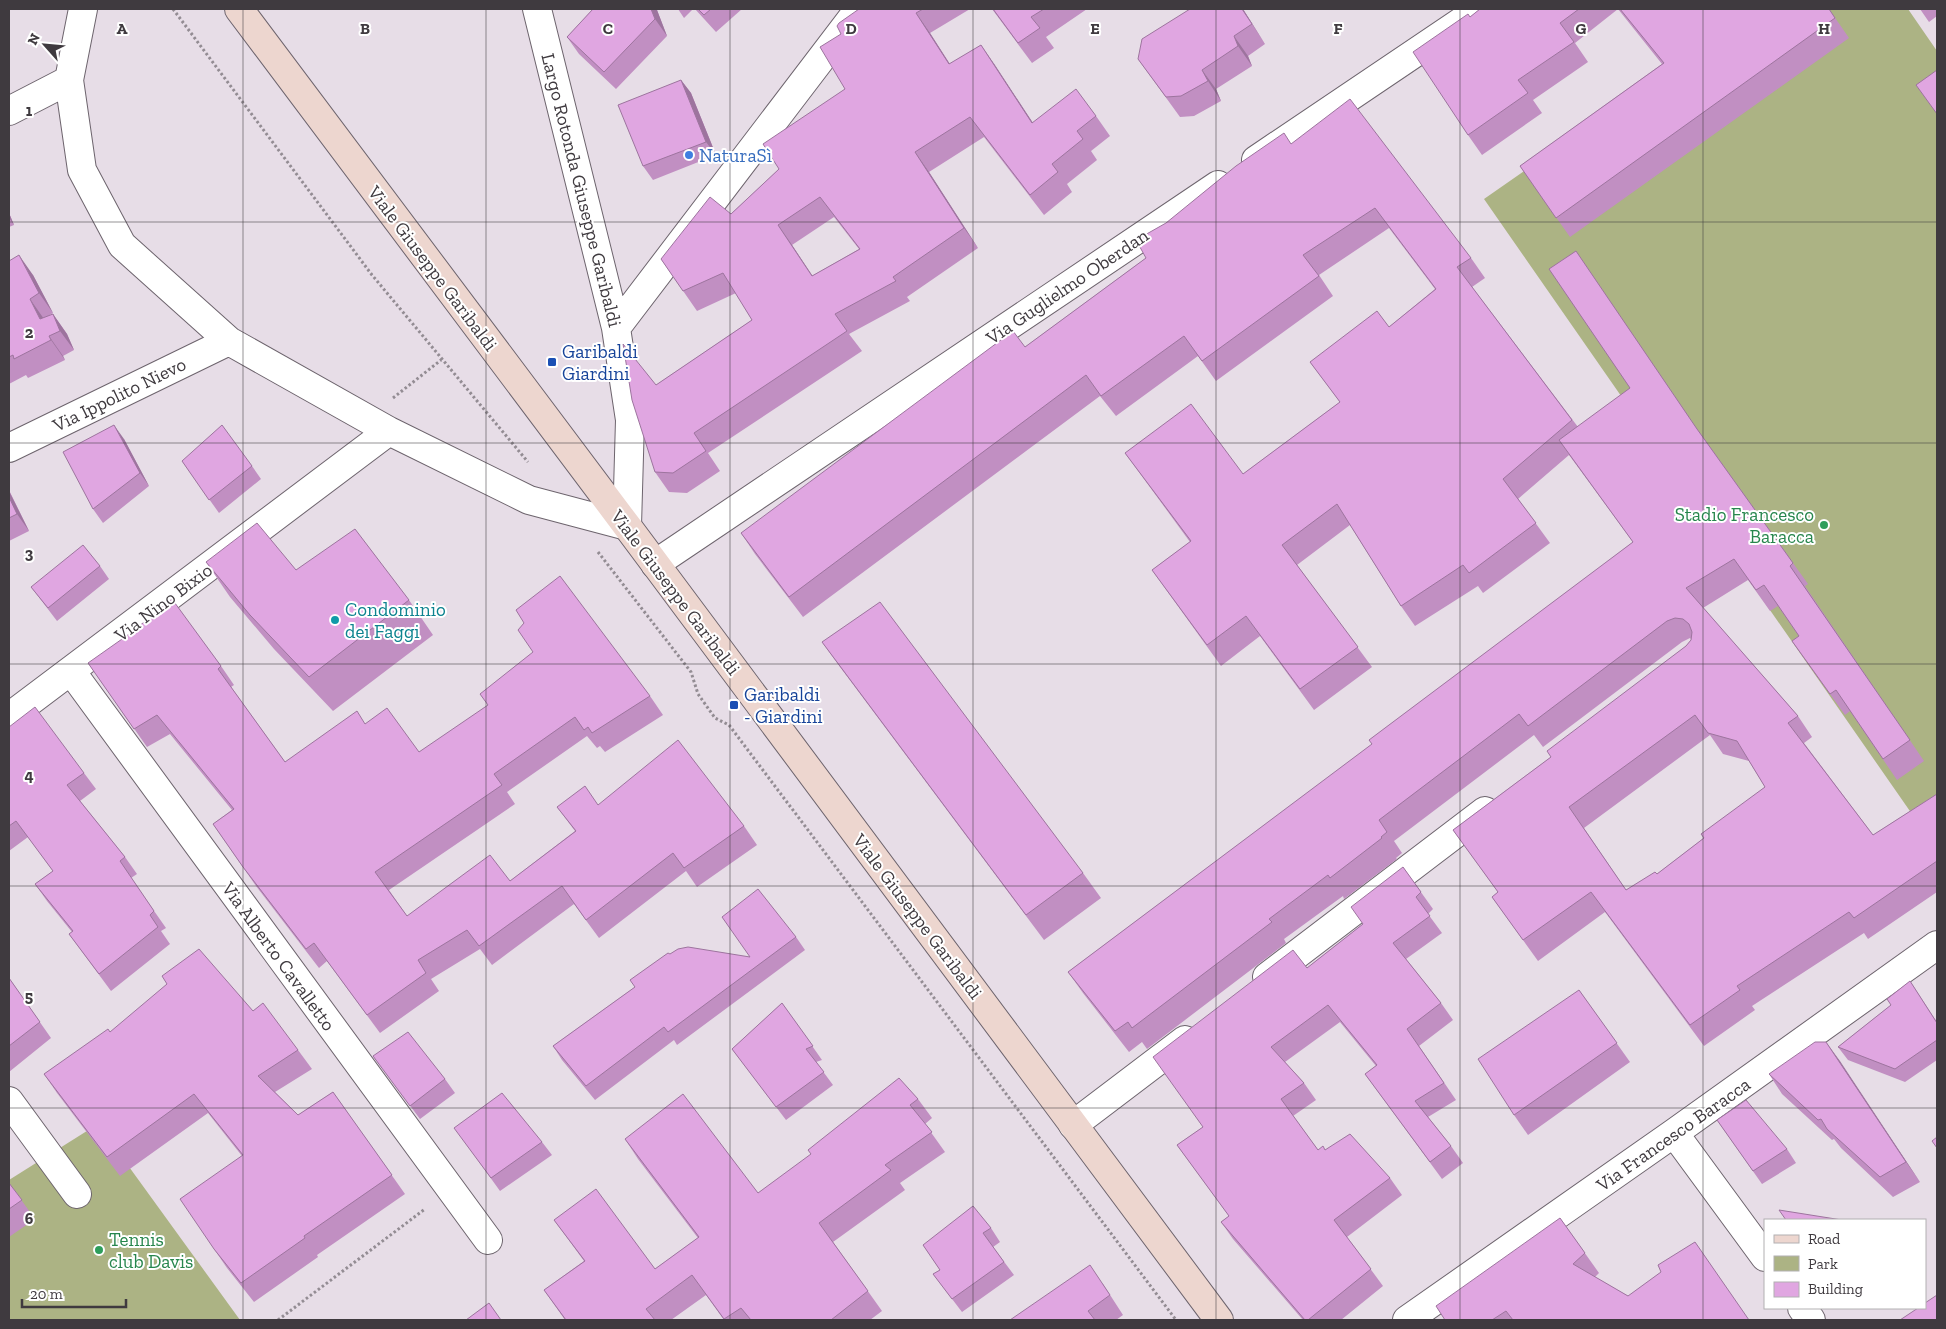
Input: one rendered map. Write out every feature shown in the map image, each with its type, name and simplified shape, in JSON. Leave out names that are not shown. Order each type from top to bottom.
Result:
[{"type":"street","points":[[83,9],[69,80],[82,170],[122,245],[229,341],[389,431],[529,500],[628,526]]},
{"type":"street","name":"Viale Giuseppe Garibaldi","points":[[239,9],[628,526],[1219,1320]]},
{"type":"street","name":"Largo Rotonda Giuseppe Garibaldi","points":[[537,9],[616,328],[630,420],[628,526]]},
{"type":"street","points":[[616,328],[859,9]]},
{"type":"street","name":"Via Guglielmo Oberdan","points":[[655,564],[1480,9]]},
{"type":"street","points":[[9,111],[69,80]]},
{"type":"street","name":"Via Ippolito Nievo","points":[[9,448],[229,341]]},
{"type":"street","name":"Via Nino Bixio","points":[[9,717],[389,431]]},
{"type":"street","name":"Via Alberto Cavalletto","points":[[71,671],[488,1240]]},
{"type":"street","points":[[1248,992],[1501,799]]},
{"type":"street","name":"Via Francesco Baracca","points":[[1407,1320],[1674,1133],[1937,945]]},
{"type":"street","points":[[1073,1125],[1208,1022]]},
{"type":"street","points":[[9,1101],[77,1194]]},
{"type":"street","points":[[1674,1133],[1764,1256]]},
{"type":"street","points":[[1803,1309],[1811,1320]]},
{"type":"path","points":[[173,9],[372,275],[531,465]]},
{"type":"path","points":[[564,509],[691,672],[698,694],[715,718],[729,725],[1176,1320]]},
{"type":"path","points":[[278,1320],[451,1189]]},
{"type":"green space","name":"Stadio Francesco Baracca","points":[[1756,9],[1908,9],[1937,51],[1937,850],[1484,199]]},
{"type":"green space","name":"Tennis club Davis","points":[[98,1124],[240,1320],[9,1320],[9,1180]]},
{"type":"building","points":[[593,9],[651,9],[655,19],[604,72],[567,37]]},
{"type":"building","points":[[698,9],[711,9],[704,15]]},
{"type":"building","points":[[859,9],[923,9],[916,13],[949,64],[981,45],[1032,123],[1076,89],[1096,116],[1077,131],[1083,139],[1052,164],[1058,172],[1030,195],[970,117],[915,152],[964,228],[893,277],[896,281],[835,314],[847,331],[694,433],[706,451],[673,473],[655,472],[632,400],[623,344],[656,385],[752,320],[723,273],[683,291],[661,259],[710,197],[731,214],[779,169],[763,144],[845,89],[820,47],[841,34],[837,26]],"holes":[[[820,197],[860,249],[812,276],[778,225]]]},
{"type":"building","points":[[993,9],[1044,9],[1031,17],[1040,28],[1018,43]]},
{"type":"building","points":[[1190,9],[1242,9],[1252,24],[1234,36],[1238,46],[1202,70],[1208,81],[1181,96],[1166,97],[1138,59],[1142,39]]},
{"type":"building","points":[[1480,9],[1579,9],[1560,23],[1574,42],[1518,80],[1528,93],[1468,135],[1413,52],[1468,14],[1470,17]]},
{"type":"building","points":[[1620,9],[1829,9],[1835,18],[1556,218],[1520,166],[1664,63]]},
{"type":"building","points":[[1937,70],[1937,114],[1916,85]]},
{"type":"building","points":[[681,80],[706,142],[643,166],[618,105]]},
{"type":"building","points":[[1350,99],[1471,258],[1457,267],[1572,420],[1503,479],[1536,523],[1469,573],[1463,565],[1401,606],[1337,504],[1282,545],[1358,647],[1300,689],[1246,616],[1207,645],[1152,570],[1191,541],[1125,453],[1191,404],[1243,474],[1340,402],[1310,362],[1377,311],[1389,327],[1436,289],[1375,208],[1303,255],[1319,276],[1202,361],[1184,336],[1101,396],[1086,375],[789,597],[741,533],[1013,331],[1025,347],[1146,258],[1136,240],[1166,223],[1236,166],[1284,133],[1291,144]]},
{"type":"building","points":[[1576,251],[1697,429],[1793,563],[1790,566],[1910,740],[1883,759],[1836,690],[1830,694],[1792,641],[1799,636],[1764,585],[1756,590],[1734,559],[1686,588],[1798,716],[1788,723],[1873,835],[1937,794],[1937,861],[1854,918],[1849,912],[1737,986],[1740,990],[1690,1025],[1591,892],[1523,940],[1492,897],[1498,892],[1453,830],[1551,757],[1547,751],[1686,646],[1691,640],[1692,632],[1689,624],[1683,619],[1675,618],[1667,621],[1528,726],[1519,714],[1379,820],[1387,832],[1382,838],[1330,878],[1328,875],[1269,919],[1272,922],[1132,1028],[1128,1022],[1115,1031],[1068,972],[1372,744],[1369,740],[1633,542],[1559,440],[1630,388],[1549,269]],"holes":[[[1695,715],[1708,733],[1737,741],[1765,787],[1701,834],[1704,838],[1657,874],[1655,872],[1626,890],[1569,807]]]},
{"type":"building","points":[[19,255],[39,293],[30,299],[40,319],[53,314],[60,331],[49,336],[51,340],[14,359],[13,355],[9,357],[9,261]]},
{"type":"building","points":[[114,425],[140,473],[93,509],[63,452]]},
{"type":"building","points":[[222,425],[252,466],[209,500],[182,461]]},
{"type":"building","points":[[9,497],[17,514],[9,518]]},
{"type":"building","name":"Condominio dei Faggi","points":[[257,523],[296,570],[355,529],[409,600],[309,677],[250,615],[206,562]]},
{"type":"building","points":[[83,545],[100,566],[48,608],[31,587]]},
{"type":"building","points":[[560,576],[650,696],[592,733],[588,727],[584,730],[575,717],[494,774],[502,785],[375,872],[407,916],[490,855],[510,881],[576,831],[557,807],[585,786],[598,805],[678,740],[744,826],[684,868],[673,853],[586,920],[562,886],[479,946],[467,930],[418,960],[426,973],[367,1015],[314,943],[306,949],[243,867],[213,824],[234,809],[157,715],[134,729],[88,663],[132,632],[172,599],[221,666],[218,669],[285,762],[357,711],[365,724],[387,708],[419,752],[488,705],[480,694],[533,652],[518,630],[524,623],[516,610]]},
{"type":"building","points":[[880,602],[1083,873],[1026,915],[822,642]]},
{"type":"building","points":[[35,707],[84,773],[67,785],[125,857],[120,861],[154,911],[150,915],[158,927],[99,974],[69,934],[73,931],[35,884],[53,871],[16,821],[9,826],[9,727]]},
{"type":"building","points":[[1403,867],[1421,892],[1416,897],[1430,916],[1393,943],[1441,1003],[1407,1029],[1444,1083],[1415,1101],[1451,1146],[1430,1162],[1365,1074],[1377,1065],[1328,1005],[1271,1047],[1304,1083],[1281,1099],[1318,1150],[1323,1146],[1325,1150],[1350,1134],[1390,1178],[1334,1220],[1371,1269],[1308,1320],[1305,1320],[1221,1222],[1229,1216],[1177,1145],[1203,1127],[1153,1057],[1293,950],[1307,968],[1363,924],[1351,907]]},
{"type":"building","points":[[758,889],[796,937],[668,1032],[664,1027],[586,1086],[553,1046],[635,987],[630,980],[668,953],[670,954],[678,949],[688,947],[750,957],[722,917]]},
{"type":"building","points":[[199,949],[253,1011],[263,1003],[298,1050],[258,1076],[298,1115],[333,1092],[392,1175],[304,1236],[305,1238],[241,1283],[214,1249],[180,1199],[243,1155],[194,1094],[107,1157],[44,1074],[108,1029],[110,1032],[167,984],[162,976]]},
{"type":"building","points":[[9,978],[40,1022],[9,1046]]},
{"type":"building","points":[[1910,981],[1937,1023],[1937,1040],[1895,1069],[1838,1047],[1891,1005],[1887,999]]},
{"type":"building","points":[[1579,990],[1617,1043],[1514,1115],[1478,1059]]},
{"type":"building","points":[[782,1003],[813,1046],[806,1049],[824,1072],[776,1107],[732,1049]]},
{"type":"building","points":[[408,1032],[445,1079],[410,1106],[373,1056]]},
{"type":"building","points":[[1815,1042],[1826,1042],[1906,1162],[1880,1177],[1827,1129],[1821,1119],[1818,1120],[1769,1074]]},
{"type":"building","points":[[899,1078],[918,1099],[910,1105],[932,1132],[885,1165],[891,1170],[819,1223],[868,1291],[831,1320],[751,1320],[741,1308],[724,1319],[692,1275],[646,1309],[655,1320],[566,1320],[544,1290],[585,1261],[554,1220],[596,1189],[655,1269],[699,1237],[625,1139],[683,1094],[758,1193],[811,1154],[808,1150]]},
{"type":"building","points":[[502,1093],[542,1142],[491,1178],[454,1128]]},
{"type":"building","points":[[1746,1100],[1787,1149],[1753,1171],[1717,1120]]},
{"type":"building","points":[[1937,1137],[1937,1148],[1932,1141]]},
{"type":"building","points":[[9,1183],[22,1200],[9,1209]]},
{"type":"building","points":[[973,1206],[991,1228],[983,1233],[1004,1262],[952,1299],[933,1274],[940,1270],[923,1245]]},
{"type":"building","points":[[1779,1210],[1836,1219],[1785,1219]]},
{"type":"building","points":[[1560,1218],[1585,1253],[1573,1264],[1628,1296],[1661,1272],[1658,1265],[1695,1242],[1749,1320],[1513,1320],[1506,1311],[1492,1320],[1445,1320],[1436,1306]]},
{"type":"building","points":[[1090,1265],[1110,1295],[1088,1311],[1095,1320],[1010,1320]]},
{"type":"building","points":[[1937,1295],[1937,1320],[1900,1320],[1916,1309],[1926,1309],[1926,1302]]},
{"type":"building","points":[[489,1303],[501,1320],[466,1320]]},
{"type":"place","name":"NaturaSì","points":[[689,155]]},
{"type":"place","name":"Garibaldi Giardini","points":[[552,362]]},
{"type":"place","name":"Stadio Francesco Baracca","points":[[1824,525]]},
{"type":"place","name":"Condominio dei Faggi","points":[[335,620]]},
{"type":"place","name":"Garibaldi - Giardini","points":[[734,705]]},
{"type":"place","name":"Tennis club Davis","points":[[99,1250]]}]
